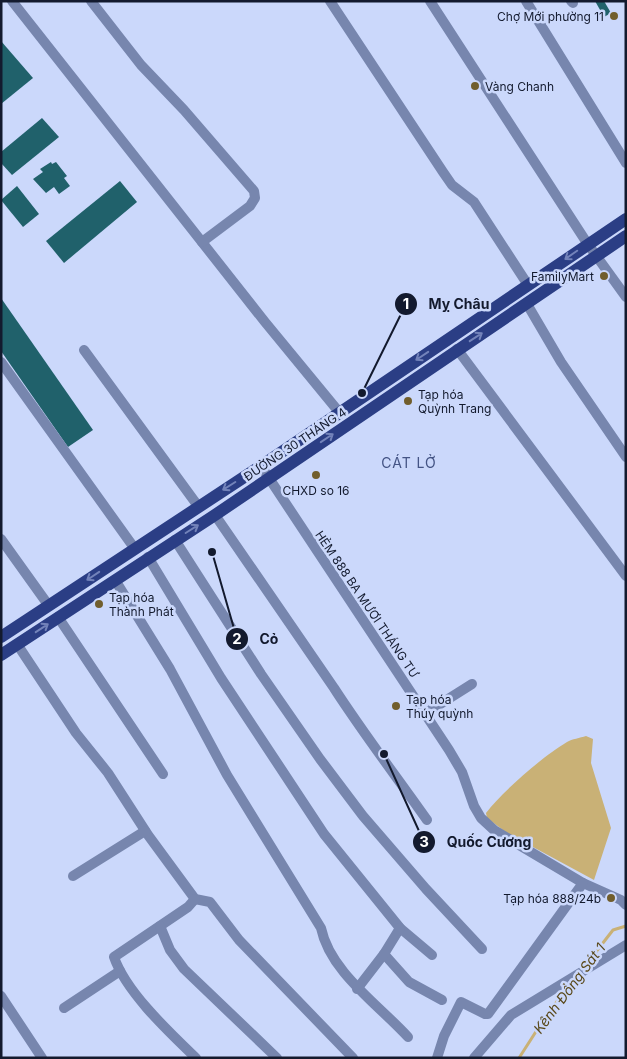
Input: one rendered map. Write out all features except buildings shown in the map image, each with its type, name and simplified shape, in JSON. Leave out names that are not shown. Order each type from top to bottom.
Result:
[{"type":"main road","name":"ĐƯỜNG 30 THÁNG 4","points":[[1,637],[261,466],[626,219]]},
{"type":"main road","name":"ĐƯỜNG 30 THÁNG 4","points":[[1,655],[215,514],[626,236]]},
{"type":"main road","points":[[339,412],[348,424]]},
{"type":"main road","points":[[49,606],[58,617]]},
{"type":"street","points":[[12,1],[339,412]]},
{"type":"street","points":[[91,1],[141,65],[184,110],[254,191],[255,198],[250,206],[202,242]]},
{"type":"street","points":[[330,1],[452,185],[474,202],[528,284]]},
{"type":"street","points":[[430,1],[587,244],[626,297]]},
{"type":"street","points":[[526,1],[626,162]]},
{"type":"street","points":[[527,304],[561,362],[626,457]]},
{"type":"street","points":[[458,349],[626,576]]},
{"type":"street","points":[[84,350],[198,506]]},
{"type":"street","points":[[1,362],[135,548]]},
{"type":"street","name":"HẺM 888 BA MƯƠI THÁNG TƯ","points":[[261,466],[383,653],[426,713],[462,772],[474,806],[481,818],[494,830],[584,883],[621,900],[626,905]]},
{"type":"street","points":[[215,514],[334,688],[341,702],[392,769],[427,820]]},
{"type":"street","points":[[1,539],[49,606]]},
{"type":"street","points":[[174,540],[261,674],[330,773],[388,846],[482,949]]},
{"type":"street","points":[[148,557],[221,678],[320,828],[348,867],[400,928],[432,955]]},
{"type":"street","points":[[115,580],[170,669],[202,733],[231,783],[321,928],[325,945],[357,989],[408,1037]]},
{"type":"street","points":[[58,617],[163,774]]},
{"type":"street","points":[[17,644],[76,733],[121,792],[145,831],[195,899],[210,902],[239,940],[353,1058]]},
{"type":"street","points":[[426,713],[472,684]]},
{"type":"street","points":[[73,876],[145,831]]},
{"type":"street","points":[[437,1058],[444,1036],[461,1002],[484,1014],[488,1014],[584,883]]},
{"type":"street","points":[[195,899],[188,907],[114,957],[120,971],[160,1022],[196,1058]]},
{"type":"street","points":[[160,926],[170,950],[184,969],[277,1058]]},
{"type":"street","points":[[357,989],[384,954],[400,928]]},
{"type":"street","points":[[474,1058],[511,1015],[626,945]]},
{"type":"street","points":[[384,954],[409,982],[442,1000]]},
{"type":"street","points":[[64,1008],[120,971]]},
{"type":"street","points":[[1,996],[42,1058]]},
{"type":"shaded area","points":[[586,736],[593,739],[591,763],[611,828],[594,880],[507,833],[487,818],[486,813],[513,785],[546,756],[569,741]]},
{"type":"waterway","name":"Kênh Đồng Sát 1","points":[[585,966],[613,930],[626,926]]},
{"type":"waterway","name":"Kênh Đồng Sát 1","points":[[519,1058],[546,1016],[572,982]]},
{"type":"place","name":"Chợ Mới phường 11","points":[[614,16]]},
{"type":"place","name":"Vàng Chanh","points":[[475,86]]},
{"type":"place","name":"FamilyMart","points":[[604,276]]},
{"type":"place","name":"Mỵ Châu","points":[[362,393]]},
{"type":"place","name":"Tạp hóa Quỳnh Trang","points":[[408,401]]},
{"type":"place","name":"CHXD so 16","points":[[316,475]]},
{"type":"place","name":"Cỏ","points":[[212,552]]},
{"type":"place","name":"Tạp hóa Thành Phát","points":[[99,604]]},
{"type":"place","name":"Tạp hóa Thúy quỳnh","points":[[396,706]]},
{"type":"place","name":"Quốc Cương","points":[[384,754]]},
{"type":"place","name":"Tạp hóa 888/24b","points":[[611,898]]},
{"type":"district","name":"CÁT LỞ","points":[[409,462]]}]
